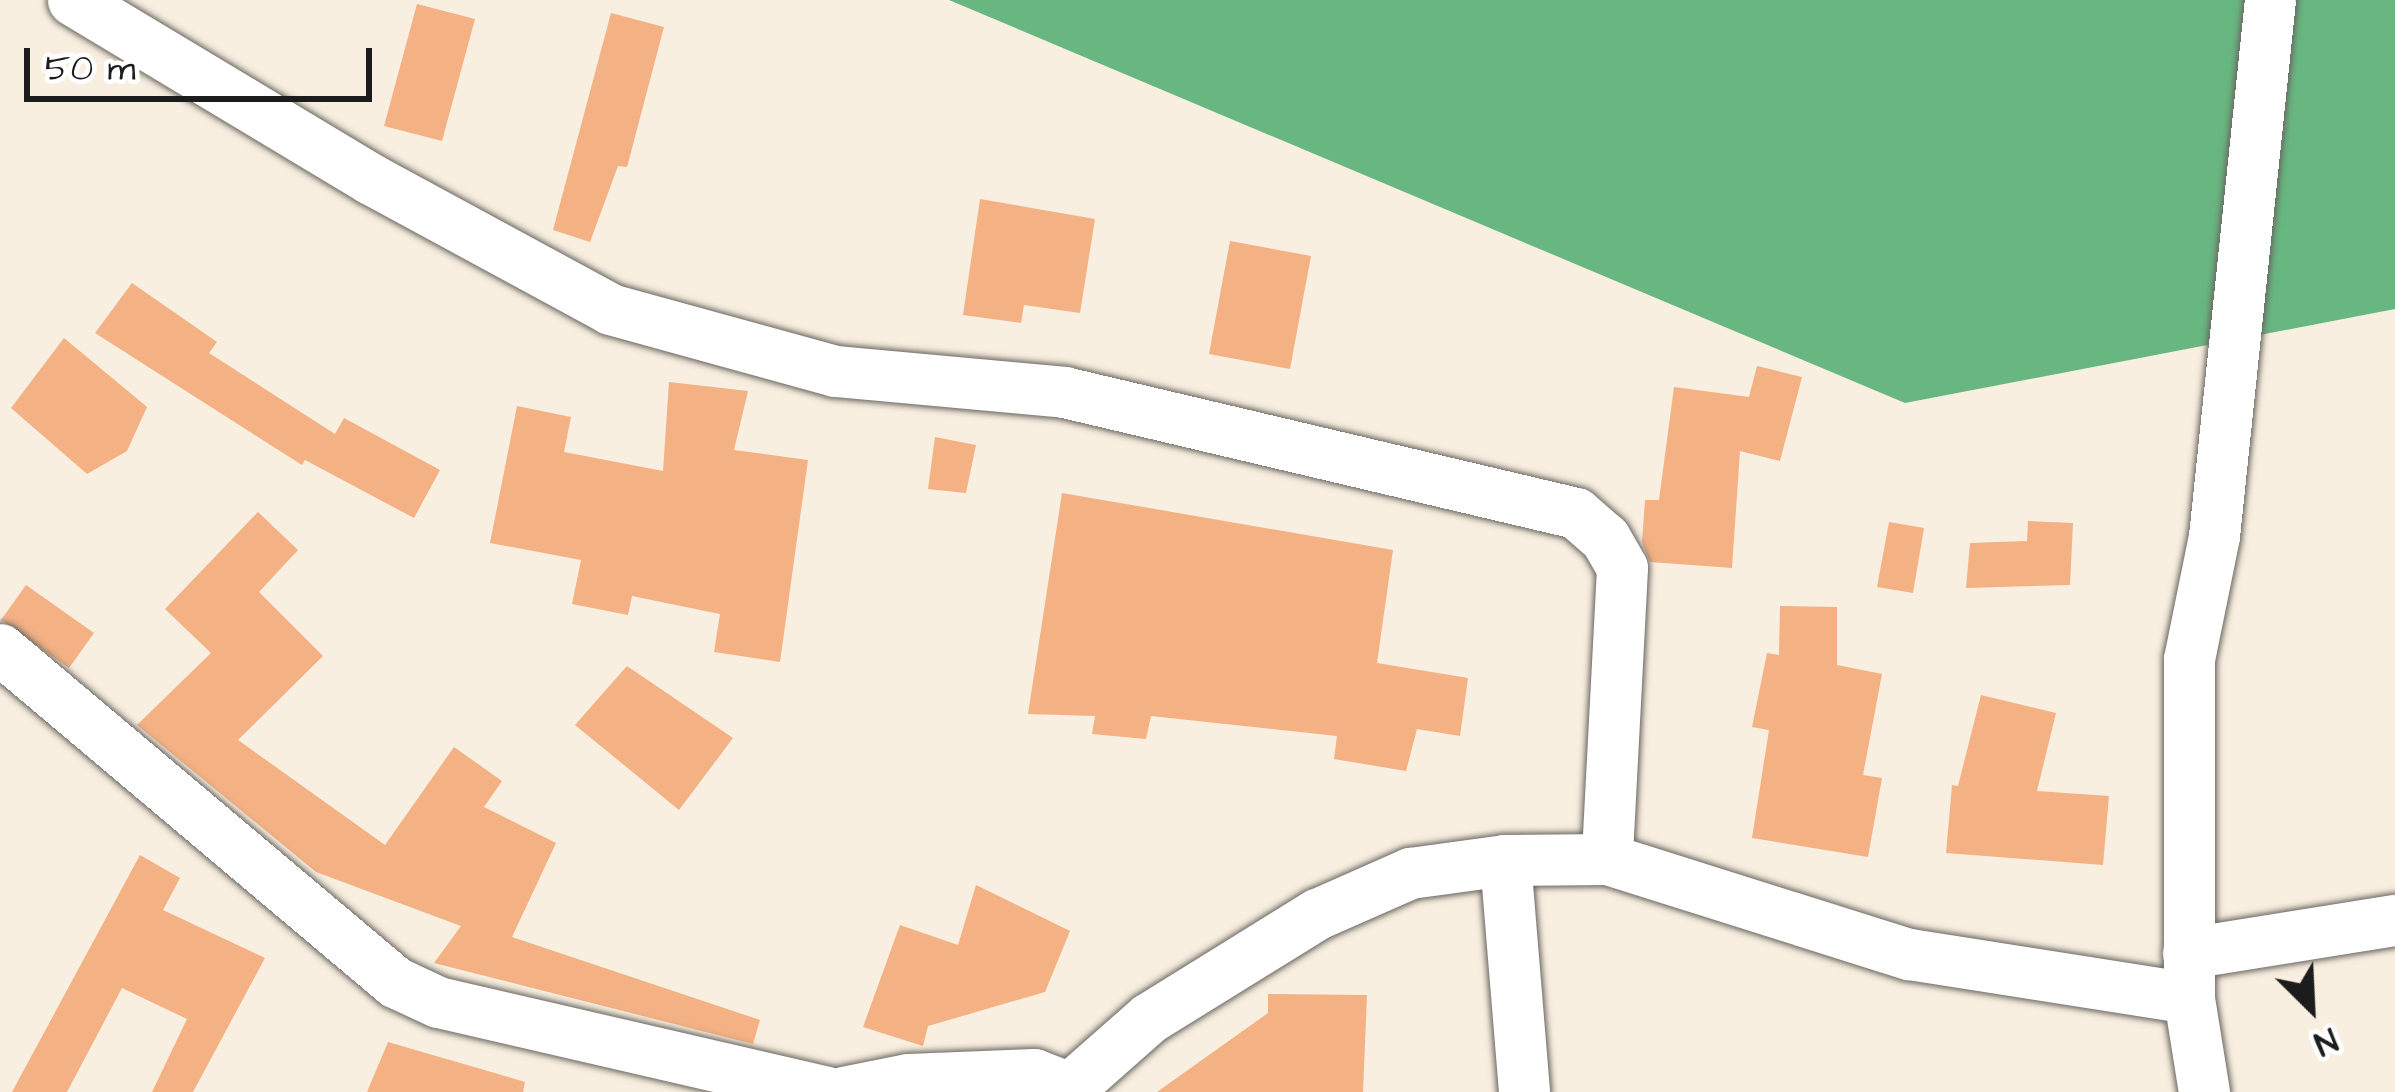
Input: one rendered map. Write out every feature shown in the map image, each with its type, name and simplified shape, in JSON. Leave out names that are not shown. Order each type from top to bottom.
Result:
[{"type":"street","points":[[73,0],[371,179],[610,309],[835,371],[1064,392],[1576,513],[1605,538],[1622,568],[1607,859]]},
{"type":"street","points":[[2204,1092],[2189,976],[2189,659],[2215,536],[2270,0]]},
{"type":"street","points":[[0,649],[395,982],[438,1002],[827,1092]]},
{"type":"street","points":[[843,1092],[908,1079],[1034,1074],[1065,1089],[1149,1018],[1317,914],[1410,873],[1505,860],[1607,859],[1909,954],[2189,976],[2395,920]]},
{"type":"street","points":[[1505,860],[1524,1092]]},
{"type":"green space","points":[[949,0],[2395,0],[2395,309],[1905,403]]},
{"type":"building","points":[[417,4],[475,19],[442,141],[384,126]]},
{"type":"building","points":[[611,13],[664,27],[627,167],[618,166],[590,242],[553,230]]},
{"type":"building","points":[[980,199],[1095,219],[1080,313],[1024,305],[1021,323],[963,315]]},
{"type":"building","points":[[1230,241],[1311,256],[1290,369],[1209,354]]},
{"type":"building","points":[[132,283],[217,342],[209,353],[335,434],[344,418],[440,470],[414,518],[305,460],[302,465],[95,333]]},
{"type":"building","points":[[64,338],[147,407],[127,451],[87,474],[11,408]]},
{"type":"building","points":[[1757,366],[1802,377],[1780,461],[1740,451],[1732,568],[1650,562],[1642,542],[1645,500],[1659,500],[1674,387],[1749,397]]},
{"type":"building","points":[[669,382],[748,391],[734,450],[808,460],[780,662],[714,652],[720,614],[632,596],[628,615],[572,604],[581,560],[490,543],[517,406],[571,417],[564,452],[663,471]]},
{"type":"building","points":[[935,437],[976,445],[966,493],[928,489]]},
{"type":"building","points":[[1062,493],[1393,550],[1377,663],[1468,678],[1460,736],[1417,729],[1406,771],[1334,759],[1337,736],[1151,716],[1146,739],[1092,734],[1095,716],[1028,714]]},
{"type":"building","points":[[258,512],[298,550],[259,592],[323,656],[238,740],[385,845],[454,747],[502,781],[484,807],[556,843],[512,937],[760,1020],[753,1044],[434,963],[461,926],[316,872],[137,725],[211,653],[165,609]]},
{"type":"building","points":[[2028,521],[2073,523],[2070,585],[1966,588],[1970,543],[2027,541]]},
{"type":"building","points":[[1889,522],[1924,528],[1913,593],[1877,587]]},
{"type":"building","points":[[26,585],[94,633],[69,668],[1,620]]},
{"type":"building","points":[[1780,606],[1837,607],[1837,665],[1882,674],[1863,775],[1882,778],[1868,857],[1752,838],[1769,730],[1752,727],[1767,653],[1779,655]]},
{"type":"building","points":[[627,666],[733,738],[679,810],[575,725]]},
{"type":"building","points":[[1981,695],[2056,713],[2037,791],[2109,796],[2103,865],[1946,853],[1952,785],[1958,786]]},
{"type":"building","points":[[140,855],[180,878],[163,910],[265,958],[193,1092],[152,1092],[187,1019],[122,988],[67,1092],[12,1092]]},
{"type":"building","points":[[976,885],[1070,931],[1045,992],[928,1026],[923,1046],[863,1027],[900,925],[958,945]]},
{"type":"building","points":[[1268,994],[1367,995],[1363,1092],[1157,1092],[1268,1013]]},
{"type":"building","points":[[388,1042],[525,1082],[523,1092],[367,1092]]}]
